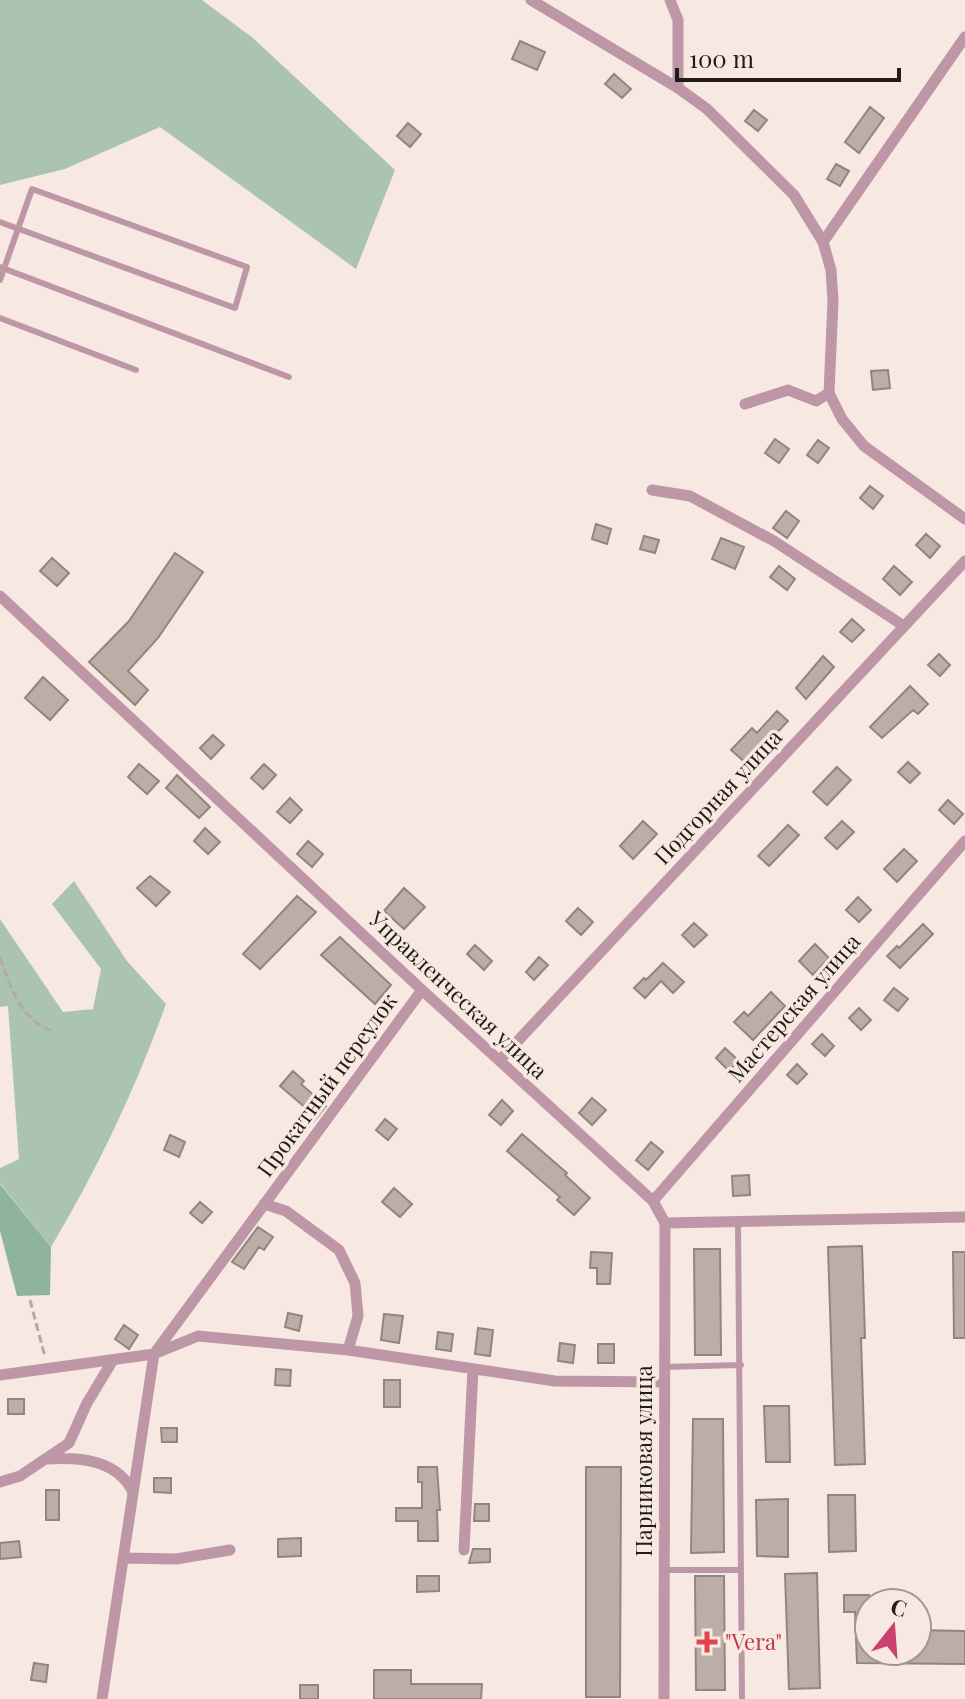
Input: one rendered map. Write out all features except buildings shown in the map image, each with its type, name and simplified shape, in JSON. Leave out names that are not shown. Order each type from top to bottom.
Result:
[{"type":"street","points":[[531,0],[678,88],[707,109],[794,195],[823,242],[831,270],[833,301],[829,393],[842,419],[864,446],[965,519]]},
{"type":"street","points":[[670,0],[678,20],[678,88]]},
{"type":"street","points":[[823,242],[965,37]]},
{"type":"street","points":[[745,404],[788,390],[816,401],[829,393]]},
{"type":"street","points":[[652,490],[690,496],[774,541],[904,626]]},
{"type":"street","name":"Подгорная улица","points":[[500,1060],[965,561]]},
{"type":"street","name":"Управленческая улица","points":[[0,596],[653,1201],[665,1223]]},
{"type":"street","name":"Мастерская улица","points":[[653,1201],[965,841]]},
{"type":"street","name":"Прокатный переулок","points":[[102,1699],[154,1354],[422,990]]},
{"type":"street","name":"Прокатный переулок","points":[[264,1204],[286,1211],[339,1250],[355,1283],[358,1316],[348,1350]]},
{"type":"street","points":[[665,1223],[965,1217]]},
{"type":"street","name":"Парниковая улица","points":[[664,1699],[665,1223]]},
{"type":"street","points":[[0,1375],[154,1354],[198,1336],[348,1350],[555,1381],[664,1382]]},
{"type":"street","points":[[0,1482],[20,1476],[69,1443],[87,1403],[113,1360]]},
{"type":"street","points":[[464,1550],[473,1369]]},
{"type":"street","points":[[45,1459],[92,1460],[126,1478],[133,1493]]},
{"type":"street","points":[[124,1558],[176,1559],[230,1550]]},
{"type":"lane","points":[[0,222],[19,229],[235,308],[247,267],[32,189],[19,229],[2,268],[0,280]]},
{"type":"lane","points":[[2,268],[289,377]]},
{"type":"lane","points":[[0,318],[136,370]]},
{"type":"lane","points":[[738,1221],[742,1699]]},
{"type":"lane","points":[[664,1367],[741,1365]]},
{"type":"lane","points":[[665,1570],[740,1570]]},
{"type":"path","points":[[0,958],[13,996],[36,1026],[53,1031]]},
{"type":"path","points":[[30,1300],[48,1369]]},
{"type":"green space","points":[[0,0],[202,0],[253,38],[395,170],[356,269],[160,127],[65,169],[0,185]]},
{"type":"green space","points":[[74,881],[127,961],[166,1004],[114,1128],[51,1247],[0,1183],[0,1168],[19,1159],[8,1006],[0,1007],[0,919],[63,1012],[93,1009],[101,969],[52,904]]},
{"type":"green space","points":[[0,1184],[51,1247],[50,1295],[17,1296],[0,1231]]},
{"type":"place","name":"\"Vera\"","points":[[707,1642]]}]
